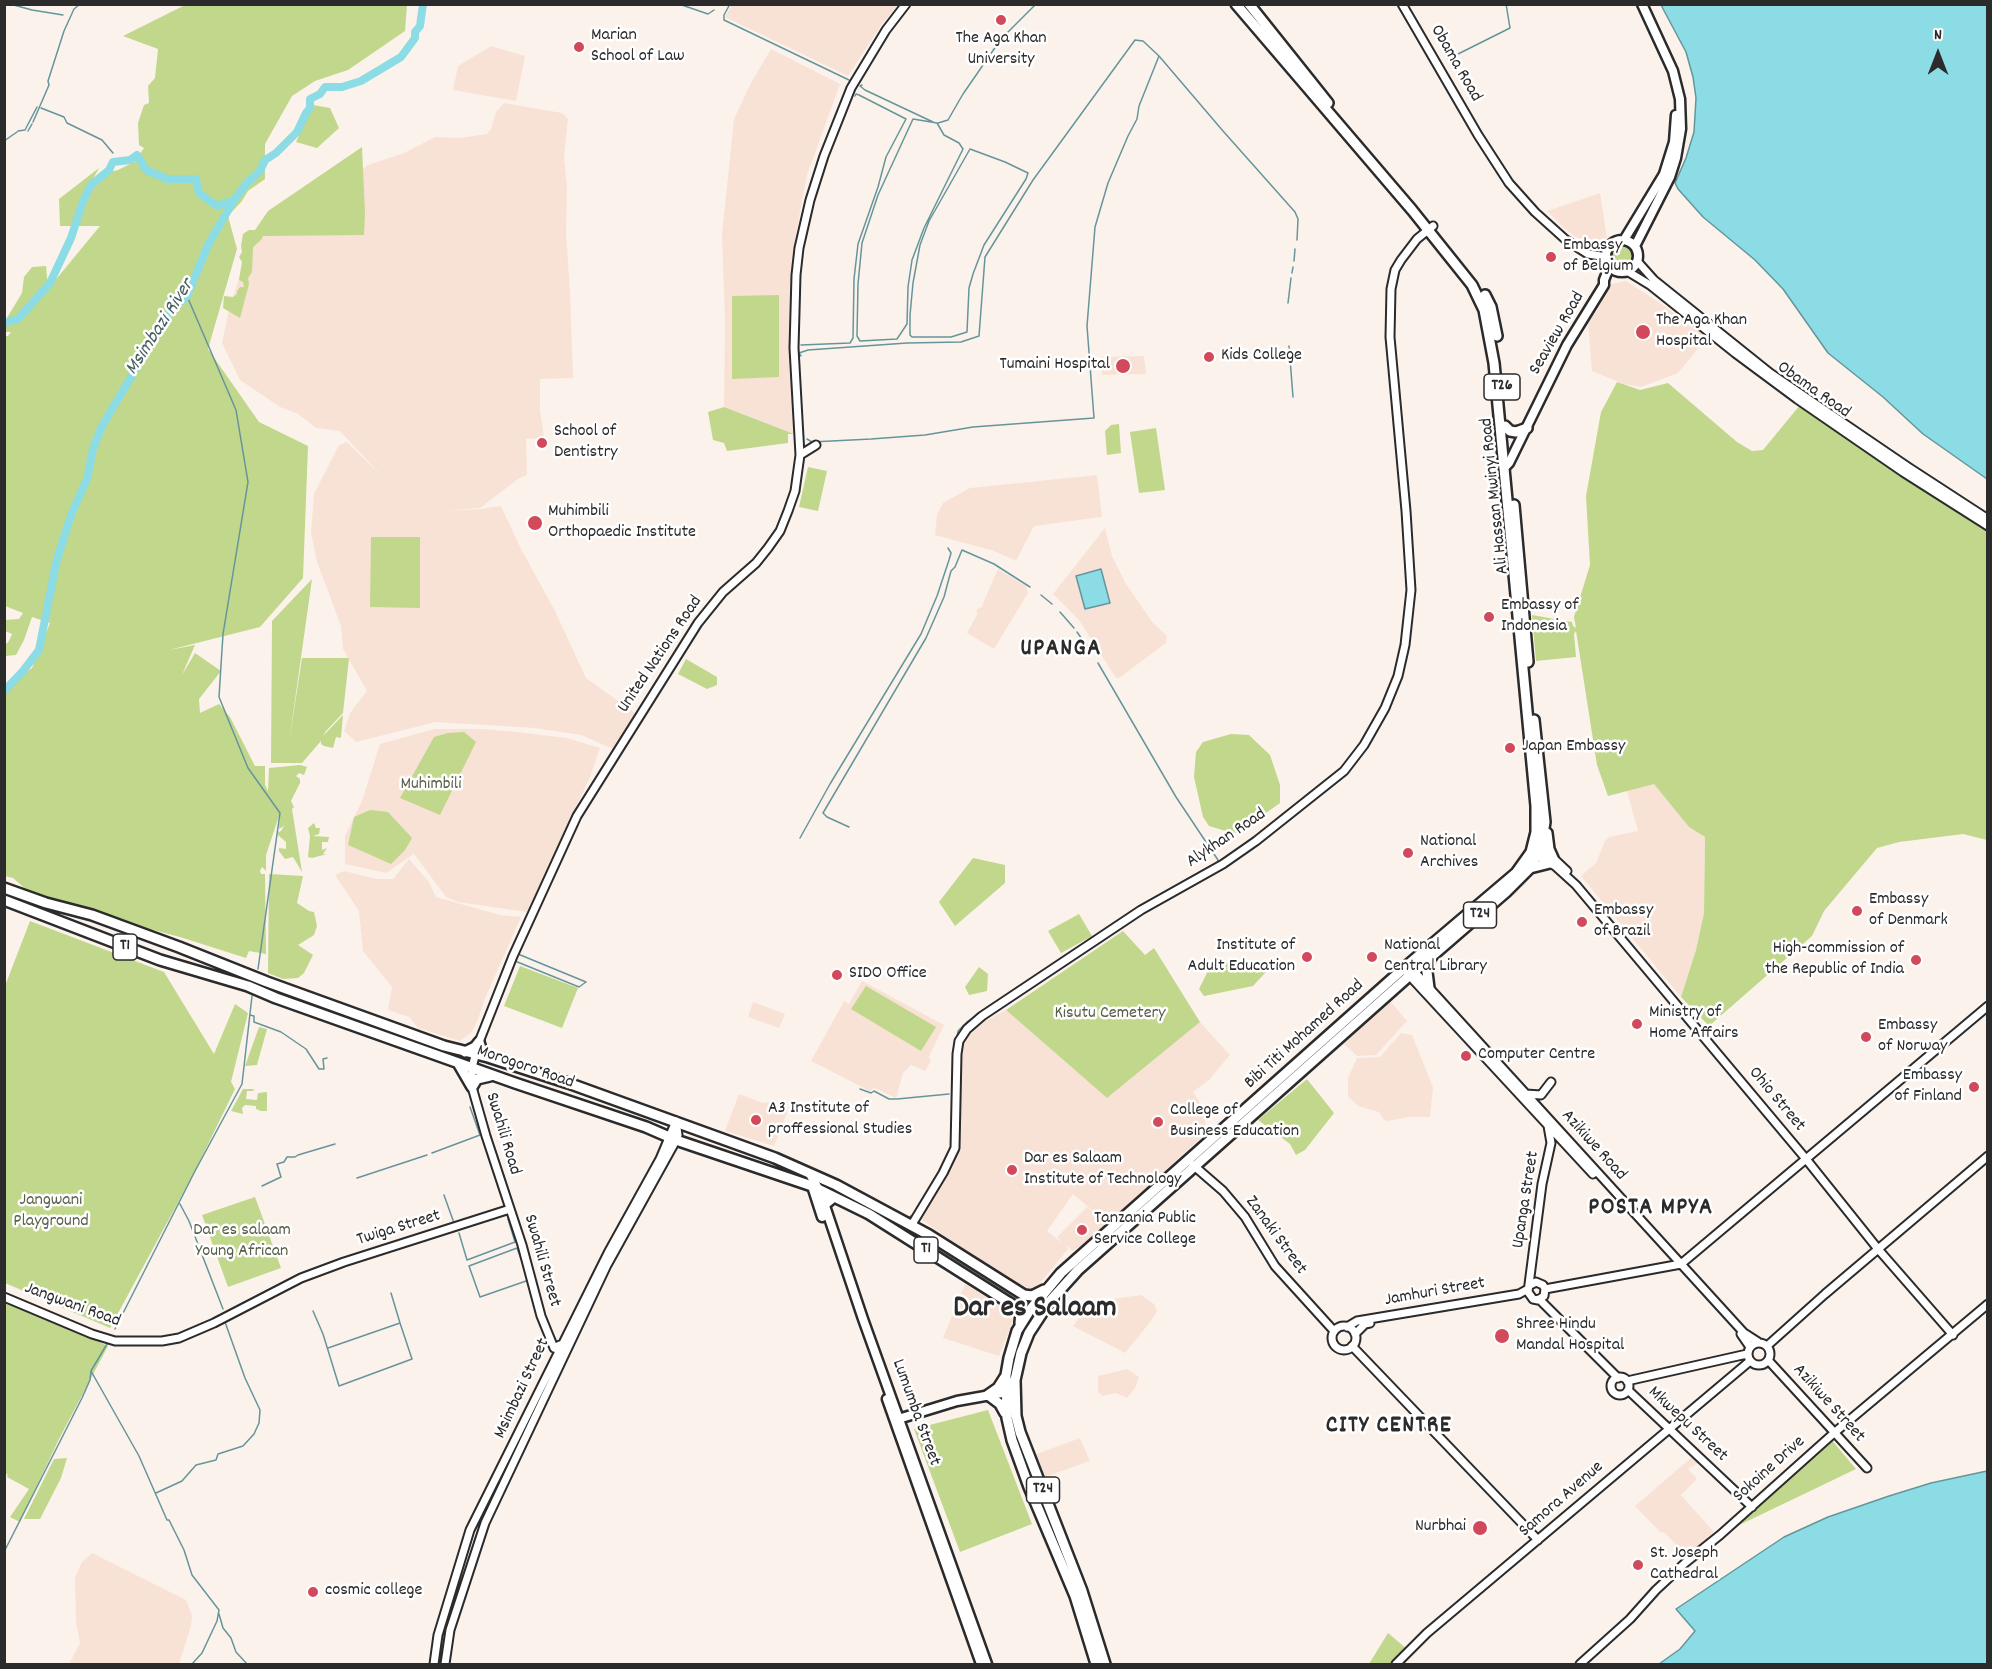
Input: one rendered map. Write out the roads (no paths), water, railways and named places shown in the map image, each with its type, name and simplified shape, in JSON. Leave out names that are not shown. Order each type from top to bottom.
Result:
[{"type":"highway","name":"Ali Hassan Mwinyi Road","points":[[1236,4],[1476,280],[1491,307],[1498,345],[1505,426],[1506,465],[1536,806],[1536,851]]},
{"type":"highway","name":"Ali Hassan Mwinyi Road","points":[[1249,4],[1430,228],[1472,285],[1484,309],[1494,363],[1545,822],[1536,851]]},
{"type":"highway","points":[[1505,426],[1516,432],[1527,428]]},
{"type":"highway","points":[[1530,868],[1552,860],[1545,822]]},
{"type":"highway","name":"Bibi Titi Mohamed Road","points":[[1409,971],[1430,958],[1506,892],[1530,868],[1536,851]]},
{"type":"highway","name":"Bibi Titi Mohamed Road","points":[[1096,1665],[1075,1596],[1029,1486],[1012,1440],[1007,1418],[1010,1392],[1021,1353],[1037,1318],[1078,1270],[1192,1164],[1409,971],[1476,906],[1516,873],[1536,851]]},
{"type":"highway","name":"Morogoro Road","points":[[4,888],[46,903],[92,915],[179,947],[249,981],[264,993],[815,1188],[869,1214],[1016,1307],[1021,1312],[1017,1331]]},
{"type":"highway","name":"Morogoro Road","points":[[4,900],[160,960],[249,981],[267,982],[465,1052],[488,1057],[676,1121],[782,1161],[836,1185],[929,1235],[1024,1295],[1032,1296],[1048,1287]]},
{"type":"highway","points":[[1429,988],[1426,977],[1430,958]]},
{"type":"highway","points":[[465,1052],[479,1042]]},
{"type":"highway","points":[[479,1042],[481,1049],[488,1057]]},
{"type":"highway","points":[[458,1063],[472,1087],[477,1079],[496,1076]]},
{"type":"highway","name":"Bibi Titi Mohamed Road","points":[[1105,1665],[1082,1591],[1020,1432],[1006,1375],[1017,1331],[1048,1287],[1068,1267],[1192,1164]]},
{"type":"highway","points":[[825,1205],[829,1199],[834,1197]]},
{"type":"highway","points":[[1006,1375],[998,1388],[988,1395],[1000,1404],[1007,1418]]},
{"type":"main road","points":[[1624,240],[1664,174],[1675,129],[1675,100],[1669,73],[1637,4]]},
{"type":"main road","points":[[1635,246],[1670,177],[1681,129],[1680,99],[1673,71],[1642,4]]},
{"type":"main road","points":[[1624,240],[1635,246],[1638,252],[1634,267],[1624,271],[1608,261],[1610,246],[1615,242],[1624,240]]},
{"type":"main road","name":"Seaview Road","points":[[1604,285],[1608,261]]},
{"type":"main road","name":"Seaview Road","points":[[1506,465],[1527,428],[1567,345],[1604,285],[1624,271]]},
{"type":"main road","name":"Lumumba Street","points":[[810,1174],[987,1665]]},
{"type":"main road","name":"Lumumba Street","points":[[815,1188],[825,1205],[981,1665]]},
{"type":"main road","points":[[897,1419],[957,1401],[1010,1392]]},
{"type":"street","name":"United Nations Road","points":[[476,1054],[513,956],[577,816],[704,615],[723,592],[756,563],[780,531],[795,491],[801,455],[794,348],[795,294],[799,248],[810,200],[831,137],[851,88],[886,30],[906,4]]},
{"type":"street","name":"Obama Road","points":[[1402,4],[1478,135],[1509,183],[1535,212],[1566,240],[1588,255],[1608,261]]},
{"type":"street","name":"Alykhan Road","points":[[911,1226],[943,1173],[955,1148],[957,1054],[959,1041],[967,1029],[1014,994],[1141,910],[1241,852],[1329,784],[1352,762],[1385,708],[1398,676],[1409,621],[1411,590],[1389,306],[1395,270],[1409,248],[1430,228]]},
{"type":"street","name":"Obama Road","points":[[1637,261],[1654,280],[1770,373],[1898,461],[1988,519]]},
{"type":"street","name":"Obama Road","points":[[1624,271],[1650,285],[1797,399],[1988,526]]},
{"type":"street","points":[[801,455],[816,445]]},
{"type":"street","name":"Ohio Street","points":[[1536,851],[1552,860],[1576,885],[1806,1159],[1878,1249],[1953,1335]]},
{"type":"street","name":"Azikiwe Road","points":[[1409,971],[1429,988],[1526,1094],[1564,1143],[1744,1333],[1758,1342]]},
{"type":"street","name":"Azikiwe Road","points":[[1409,971],[1744,1337],[1749,1354]]},
{"type":"street","points":[[1545,1289],[1680,1265],[1988,1006]]},
{"type":"street","name":"Swahili Road","points":[[476,1054],[472,1067],[472,1087],[510,1209]]},
{"type":"street","points":[[1526,1094],[1541,1095],[1551,1082]]},
{"type":"street","points":[[673,1138],[678,1135],[676,1121]]},
{"type":"street","name":"Upanga Street","points":[[1531,1288],[1542,1184],[1551,1143],[1548,1122]]},
{"type":"street","name":"Msimbazi Street","points":[[434,1665],[438,1635],[470,1530],[622,1224],[673,1138]]},
{"type":"street","name":"Msimbazi Street","points":[[445,1665],[450,1630],[485,1523],[607,1265],[673,1138]]},
{"type":"street","points":[[1551,1143],[1557,1141],[1564,1143]]},
{"type":"street","points":[[1767,1346],[1988,1156]]},
{"type":"street","name":"Zanaki Street","points":[[1192,1164],[1223,1191],[1245,1217],[1275,1266],[1335,1331]]},
{"type":"street","name":"Twiga Street","points":[[297,1280],[344,1262],[510,1209]]},
{"type":"street","name":"Swahili Street","points":[[510,1209],[544,1324],[554,1348],[560,1345]]},
{"type":"street","name":"Jangwani Road","points":[[4,1297],[92,1334],[116,1341],[162,1341],[178,1338],[214,1323],[297,1280]]},
{"type":"street","points":[[1543,1285],[1545,1289],[1544,1296],[1533,1299],[1531,1288],[1543,1285]]},
{"type":"street","name":"Jamhuri Street","points":[[1347,1327],[1357,1322],[1519,1294],[1531,1288]]},
{"type":"street","name":"Jamhuri Street","points":[[1355,1334],[1365,1324],[1531,1288]]},
{"type":"street","name":"Mkwepu Street","points":[[1539,1299],[1618,1378],[1627,1381],[1628,1390],[1668,1430],[1752,1507]]},
{"type":"street","name":"Sokoine Drive","points":[[1580,1665],[1630,1619],[1656,1590],[1834,1432],[1988,1304]]},
{"type":"street","points":[[1340,1327],[1347,1327],[1355,1334],[1352,1346],[1344,1350],[1336,1347],[1332,1338],[1335,1331],[1340,1327]]},
{"type":"street","points":[[1627,1381],[1749,1354],[1758,1342],[1767,1346],[1770,1352],[1768,1360],[1760,1365],[1749,1354]]},
{"type":"street","points":[[1352,1346],[1538,1540]]},
{"type":"street","name":"Samora Avenue","points":[[1396,1665],[1427,1634],[1668,1430],[1749,1354]]},
{"type":"street","name":"Azikiwe Street","points":[[1768,1360],[1866,1468]]},
{"type":"street","name":"Mkwepu Street","points":[[1618,1378],[1612,1384],[1613,1391],[1620,1395],[1625,1394],[1628,1390]]},
{"type":"water","points":[[1661,5],[1987,5],[1987,479],[1923,434],[1883,397],[1828,353],[1783,289],[1755,260],[1703,217],[1678,189],[1675,183],[1694,132],[1696,98],[1686,52]]},
{"type":"water","points":[[1101,569],[1110,603],[1085,609],[1076,576]]},
{"type":"water","points":[[1987,1471],[1987,1664],[1659,1664],[1680,1649],[1695,1631],[1676,1609],[1784,1537],[1828,1517],[1889,1496],[1931,1483]]},
{"type":"waterway","points":[[10,4],[63,15]]},
{"type":"waterway","points":[[33,122],[49,85],[48,81],[64,31],[74,9],[80,4]]},
{"type":"waterway","name":"Msimbazi River","points":[[4,691],[39,650],[56,563],[71,515],[87,479],[93,449],[102,426],[134,372],[145,346],[163,319],[187,296],[208,245],[234,200],[260,171],[265,160],[276,153],[297,132],[310,108],[310,99],[320,94],[325,87],[342,87],[361,81],[401,57],[415,38],[415,32],[420,26],[423,4]]},
{"type":"waterway","points":[[679,4],[708,14],[714,10]]},
{"type":"waterway","points":[[730,4],[724,20],[849,80]]},
{"type":"waterway","points":[[938,123],[948,120],[1001,39],[1036,4]]},
{"type":"waterway","points":[[1442,48],[1448,59],[1510,28],[1506,4]]},
{"type":"waterway","points":[[801,356],[799,353],[808,350],[907,343],[961,342],[979,336],[985,257],[1033,180],[1135,40],[1143,41],[1159,56],[1139,106],[1137,119],[1108,183],[1095,227],[1087,326],[1094,418],[973,427],[925,435],[871,439],[812,442],[807,439]]},
{"type":"waterway","points":[[1159,56],[1295,212],[1298,219],[1297,240]]},
{"type":"waterway","points":[[862,85],[860,86],[865,90],[933,122]]},
{"type":"waterway","points":[[801,345],[850,343],[853,338],[854,279],[858,244],[886,157],[906,119],[859,95],[855,96]]},
{"type":"waterway","points":[[18,131],[25,130],[37,107]]},
{"type":"waterway","points":[[41,108],[64,117],[67,123],[102,140],[113,153]]},
{"type":"waterway","points":[[913,119],[937,123],[944,135],[959,143],[963,149],[924,228],[912,260],[908,287],[907,324],[897,339],[860,341],[857,336],[858,284],[862,243],[878,195],[913,119]]},
{"type":"waterway","points":[[28,131],[32,124]]},
{"type":"waterway","points":[[4,141],[17,132]]},
{"type":"waterway","points":[[970,149],[1028,173],[984,245],[969,288],[967,332],[951,337],[912,337],[910,335],[910,315],[920,245],[929,221],[970,149]]},
{"type":"waterway","points":[[4,323],[18,319],[50,283],[71,238],[83,201],[91,185],[109,170],[113,162],[130,160],[137,155],[146,170],[167,179],[196,179],[199,193],[217,206],[234,200]]},
{"type":"waterway","points":[[1294,261],[1295,249]]},
{"type":"waterway","points":[[1292,273],[1293,267]]},
{"type":"waterway","points":[[1288,303],[1291,278]]},
{"type":"waterway","points":[[187,296],[236,410],[248,482],[223,634],[219,697],[248,768],[280,813],[258,969]]},
{"type":"waterway","points":[[1289,346],[1293,397]]},
{"type":"waterway","points":[[800,838],[921,634],[949,560],[951,553],[948,548]]},
{"type":"waterway","points":[[849,827],[823,813],[926,638],[944,597],[951,571],[962,550],[994,564],[1030,587]]},
{"type":"waterway","points":[[1041,595],[1052,604]]},
{"type":"waterway","points":[[1060,612],[1074,628]]},
{"type":"waterway","points":[[1077,632],[1091,652]]},
{"type":"waterway","points":[[1098,663],[1176,797],[1218,860],[1217,864]]},
{"type":"waterway","points":[[1146,903],[1200,873]]},
{"type":"waterway","points":[[1009,994],[1117,922]]},
{"type":"waterway","points":[[515,961],[579,987],[586,982],[518,954]]},
{"type":"waterway","points":[[115,1329],[242,1084],[252,996]]},
{"type":"waterway","points":[[957,1037],[958,1031],[967,1022],[1005,997]]},
{"type":"waterway","points":[[250,1015],[254,1016],[254,1022],[281,1032],[306,1049],[319,1069],[324,1069],[323,1059],[327,1058]]},
{"type":"waterway","points":[[860,1089],[871,1093],[874,1091],[889,1099],[949,1094]]},
{"type":"waterway","points":[[432,1153],[480,1135],[470,1107]]},
{"type":"waterway","points":[[262,1186],[281,1177],[277,1164],[284,1162],[287,1157],[295,1157],[335,1144]]},
{"type":"waterway","points":[[357,1178],[427,1155]]},
{"type":"waterway","points":[[907,1218],[913,1215],[945,1161]]},
{"type":"waterway","points":[[444,1195],[454,1223]]},
{"type":"waterway","points":[[180,1204],[189,1221],[223,1309]]},
{"type":"waterway","points":[[459,1233],[467,1260],[515,1242],[508,1219]]},
{"type":"waterway","points":[[447,1233],[453,1231]]},
{"type":"waterway","points":[[517,1248],[529,1280],[480,1297],[469,1266],[517,1248]]},
{"type":"waterway","points":[[328,1348],[400,1323],[391,1293]]},
{"type":"waterway","points":[[313,1311],[323,1334],[339,1386],[412,1359],[400,1323]]},
{"type":"waterway","points":[[156,1493],[182,1481],[196,1465],[216,1460],[218,1454],[243,1446],[254,1434],[259,1423],[260,1410],[245,1378],[225,1322]]},
{"type":"waterway","points":[[4,1552],[82,1398],[90,1380],[91,1371],[107,1344]]},
{"type":"waterway","points":[[91,1371],[139,1456],[167,1520],[184,1550],[192,1575],[219,1610],[217,1621],[202,1653],[192,1664]]},
{"type":"waterway","points":[[219,1614],[223,1628],[231,1638],[236,1652],[247,1664]]},
{"type":"place","name":"The Aga Khan University","points":[[1001,20]]},
{"type":"place","name":"Marian School of Law","points":[[579,47]]},
{"type":"place","name":"Embassy of Belgium","points":[[1551,257]]},
{"type":"place","name":"The Aga Khan Hospital","points":[[1643,332]]},
{"type":"place","name":"Kids College","points":[[1209,357]]},
{"type":"place","name":"Tumaini Hospital","points":[[1123,366]]},
{"type":"place","name":"School of Dentistry","points":[[542,443]]},
{"type":"place","name":"Muhimbili Orthopaedic Institute","points":[[535,523]]},
{"type":"place","name":"Embassy of Indonesia","points":[[1489,617]]},
{"type":"place","name":"Japan Embassy","points":[[1510,748]]},
{"type":"place","name":"National Archives","points":[[1408,853]]},
{"type":"place","name":"Embassy of Denmark","points":[[1857,911]]},
{"type":"place","name":"Embassy of Brazil","points":[[1582,922]]},
{"type":"place","name":"Institute of Adult Education","points":[[1307,957]]},
{"type":"place","name":"National Central Library","points":[[1372,957]]},
{"type":"place","name":"High-commission of the Republic of India","points":[[1916,960]]},
{"type":"place","name":"SIDO Office","points":[[837,975]]},
{"type":"place","name":"Ministry of Home Affairs","points":[[1637,1024]]},
{"type":"place","name":"Embassy of Norway","points":[[1866,1037]]},
{"type":"place","name":"Computer Centre","points":[[1466,1056]]},
{"type":"place","name":"Embassy of Finland","points":[[1974,1087]]},
{"type":"place","name":"A3 Institute of proffessional Studies","points":[[756,1120]]},
{"type":"place","name":"College of Business Education","points":[[1158,1122]]},
{"type":"place","name":"Dar es Salaam Institute of Technology","points":[[1012,1170]]},
{"type":"place","name":"Tanzania Public Service College","points":[[1082,1230]]},
{"type":"place","name":"Shree Hindu Mandal Hospital","points":[[1502,1336]]},
{"type":"place","name":"Nurbhai","points":[[1480,1528]]},
{"type":"place","name":"St. Joseph Cathedral","points":[[1638,1565]]},
{"type":"place","name":"cosmic college","points":[[313,1592]]},
{"type":"district","name":"UPANGA","points":[[1061,651]]},
{"type":"district","name":"POSTA MPYA","points":[[1651,1210]]},
{"type":"district","name":"Dar es Salaam","points":[[1035,1311]]},
{"type":"district","name":"CITY CENTRE","points":[[1389,1428]]},
{"type":"park label","name":"Muhimbili","points":[[431,786]]},
{"type":"park label","name":"Kisutu Cemetery","points":[[1110,1015]]},
{"type":"park label","name":"Jangwani Playground","points":[[51,1212]]},
{"type":"park label","name":"Dar es salaam Young African","points":[[242,1242]]}]
